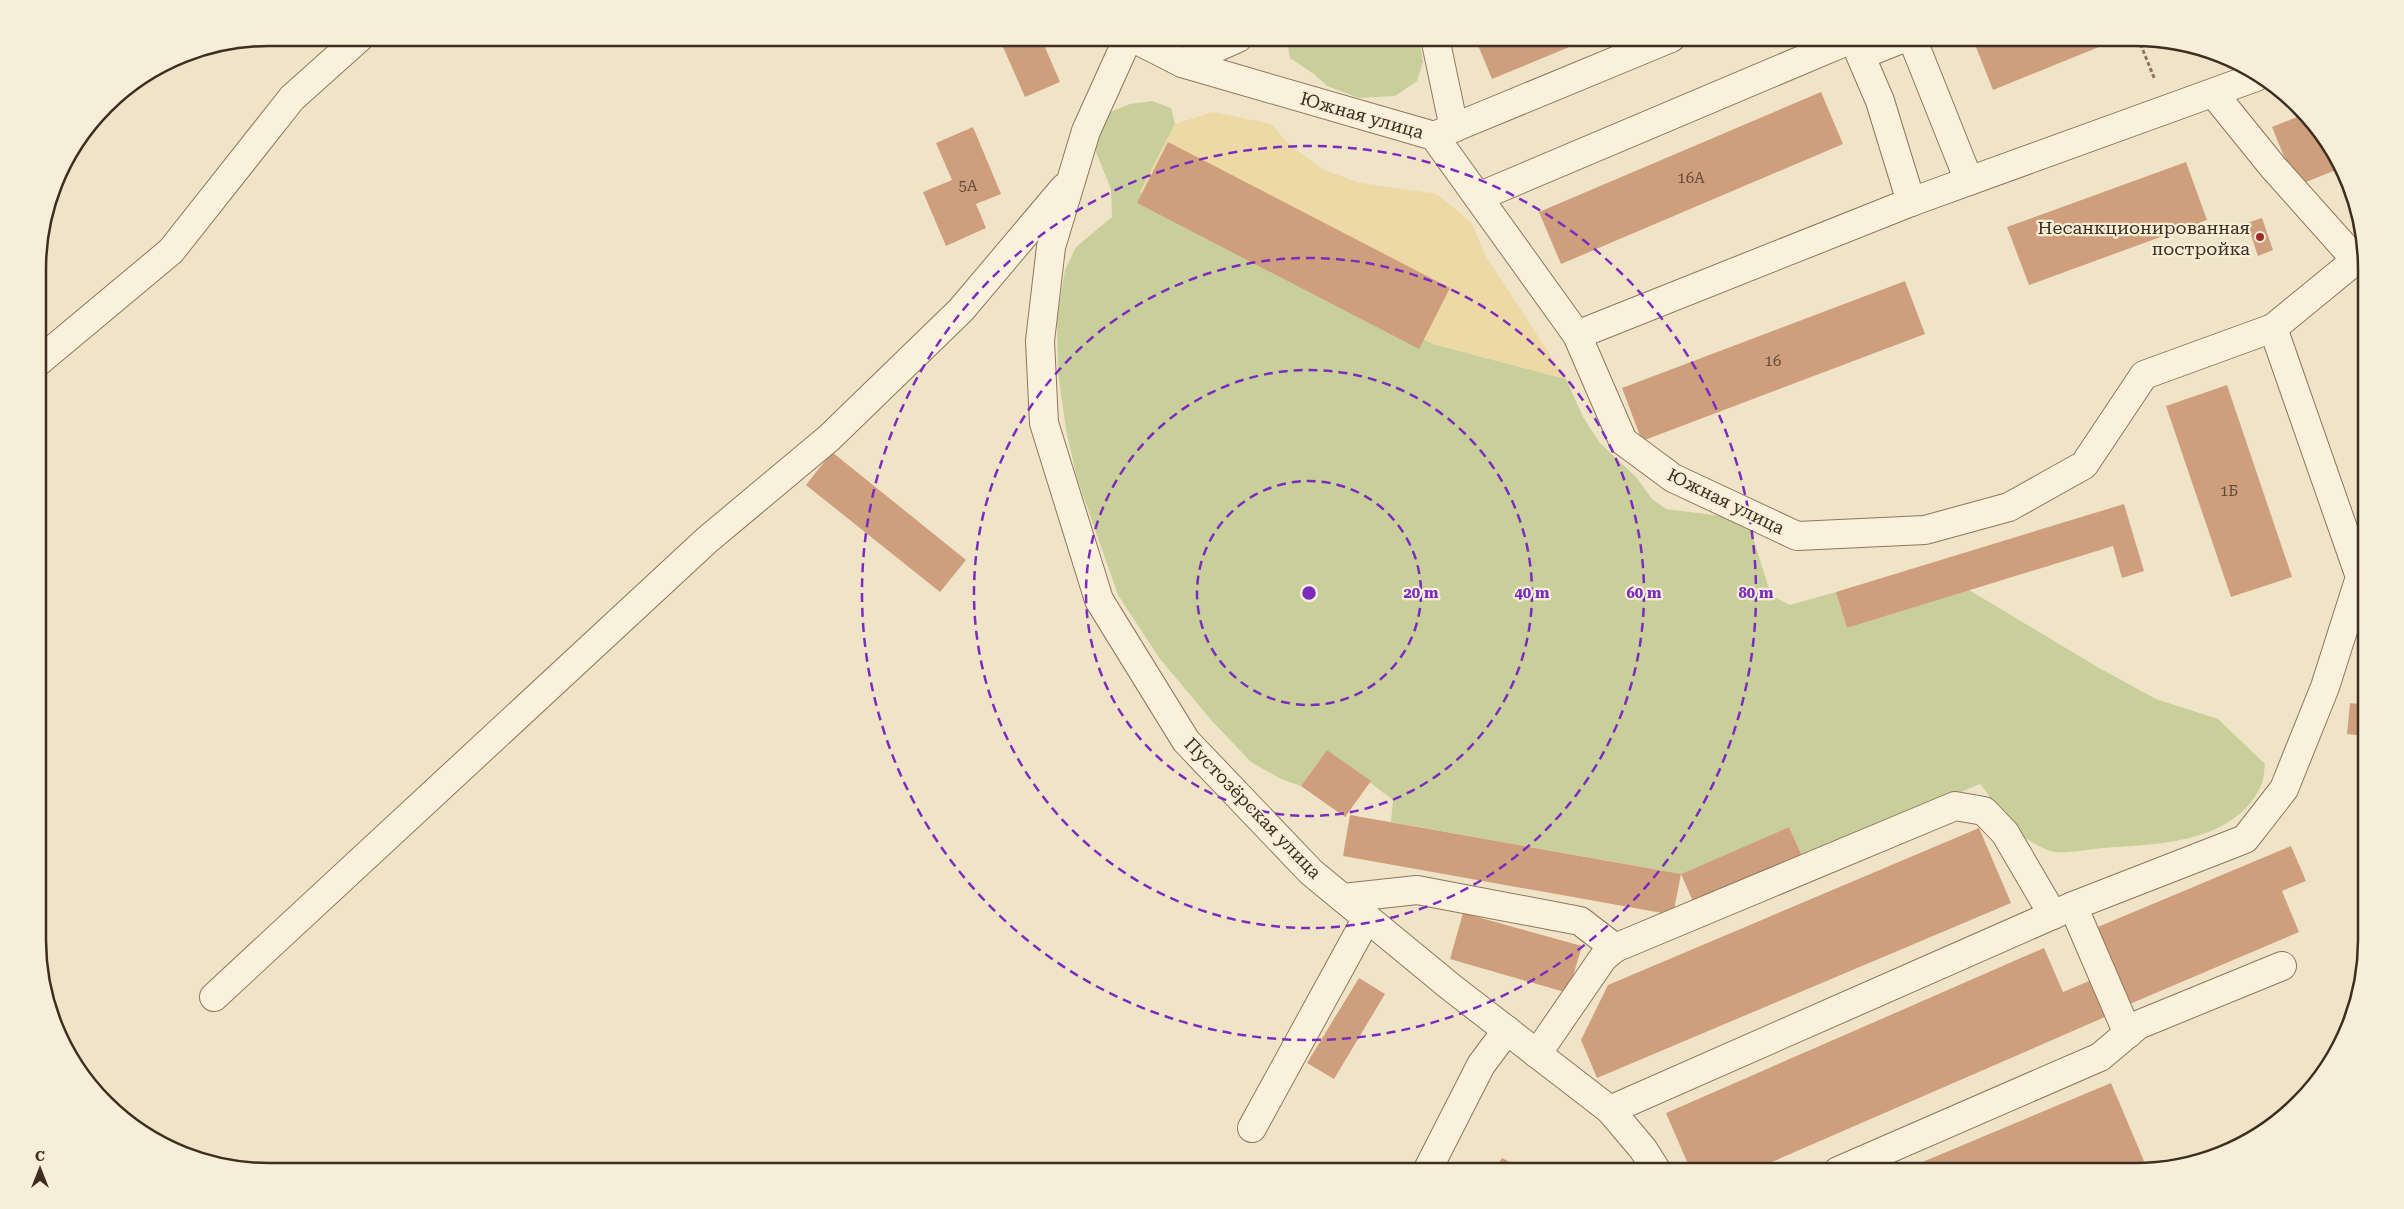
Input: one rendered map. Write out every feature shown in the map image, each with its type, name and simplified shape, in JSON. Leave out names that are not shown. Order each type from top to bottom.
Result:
[{"type":"street","points":[[46,355],[171,251],[292,98],[350,46]]},
{"type":"street","name":"Пустозёрская улица","points":[[1124,46],[1086,131],[1051,247],[1040,341],[1044,424],[1099,600],[1186,741],[1311,872],[1537,1054],[1610,1110],[1643,1149],[1652,1163]]},
{"type":"street","points":[[1149,46],[1182,63],[1220,46]]},
{"type":"street","points":[[1436,46],[1444,132],[1652,46]]},
{"type":"street","points":[[1478,197],[1851,46]]},
{"type":"street","points":[[1857,46],[1880,101],[1911,202]]},
{"type":"street","points":[[1915,46],[1969,181]]},
{"type":"street","name":"Южная улица","points":[[1182,63],[1444,132],[1478,197],[1577,335],[1623,441],[1673,478],[1797,536],[1925,530],[2009,507],[2084,465],[2144,375],[2273,328],[2357,261]]},
{"type":"street","points":[[1577,335],[1911,202],[2251,79]]},
{"type":"street","points":[[2214,94],[2273,167],[2357,254]]},
{"type":"street","points":[[214,997],[707,540],[829,438],[961,310],[1072,179]]},
{"type":"street","points":[[2273,328],[2358,563]]},
{"type":"street","points":[[1610,1110],[2063,911],[2245,838],[2284,789],[2325,687],[2358,591]]},
{"type":"street","points":[[1537,1054],[1604,958],[1615,948],[1955,806],[1984,811],[2005,833],[2063,911],[2128,1034]]},
{"type":"street","points":[[1343,898],[1417,890],[1580,921],[1615,948]]},
{"type":"street","points":[[1252,1128],[1367,918]]},
{"type":"street","points":[[1856,1163],[2100,1057],[2138,1026],[2282,966]]},
{"type":"street","points":[[1431,1163],[1482,1065],[1507,1030]]},
{"type":"path","points":[[2141,46],[2167,111]]},
{"type":"green space","points":[[1288,46],[1420,46],[1423,62],[1417,81],[1395,96],[1359,98],[1327,86],[1314,74],[1290,58]]},
{"type":"green space","points":[[1152,101],[1171,108],[1175,124],[1140,192],[1433,344],[1566,379],[1583,417],[1600,443],[1637,478],[1652,499],[1666,509],[1722,516],[1751,531],[1771,595],[1790,605],[1836,592],[1847,628],[1969,590],[2099,668],[2156,699],[2218,719],[2265,764],[2261,786],[2248,805],[2232,820],[2213,830],[2192,837],[2147,845],[2055,852],[2031,842],[2019,833],[2004,818],[1980,784],[1803,858],[1789,827],[1681,874],[1391,822],[1393,800],[1327,750],[1301,786],[1281,779],[1251,762],[1212,721],[1160,659],[1118,595],[1077,478],[1066,430],[1058,372],[1057,318],[1065,270],[1076,247],[1112,217],[1111,189],[1094,147],[1108,113],[1130,104]]},
{"type":"sand","points":[[1213,112],[1271,124],[1290,145],[1324,170],[1360,183],[1437,194],[1472,223],[1485,255],[1566,379],[1433,344],[1140,192],[1175,124]]},
{"type":"building","points":[[1003,46],[1044,46],[1060,82],[1025,97]]},
{"type":"building","points":[[1478,46],[1572,46],[1492,79]]},
{"type":"building","points":[[1979,46],[2101,46],[1993,90],[1976,47]]},
{"type":"building","points":[[1821,92],[1843,144],[1561,264],[1539,212]]},
{"type":"building","points":[[2297,117],[2320,145],[2335,171],[2296,186],[2272,127]]},
{"type":"building","points":[[973,127],[1001,194],[976,204],[986,228],[946,246],[923,192],[952,180],[936,143]]},
{"type":"building","points":[[1168,142],[1450,288],[1419,349],[1137,203]]},
{"type":"building","points":[[2186,162],[2207,220],[2029,285],[2007,227]]},
{"type":"building","name":"Несанкционированная постройка","points":[[2262,218],[2273,250],[2258,256],[2247,223]]},
{"type":"building","points":[[1905,281],[1925,334],[1642,441],[1622,388]]},
{"type":"building","points":[[2227,385],[2292,577],[2231,597],[2166,406]]},
{"type":"building","points":[[832,452],[966,560],[940,592],[806,485]]},
{"type":"building","points":[[2124,504],[2144,571],[2122,578],[2113,546],[1847,628],[1836,592]]},
{"type":"building","points":[[2350,703],[2358,704],[2358,735],[2347,734]]},
{"type":"building","points":[[1327,750],[1371,781],[1345,817],[1301,786]]},
{"type":"building","points":[[1350,815],[1681,874],[1673,915],[1343,856]]},
{"type":"building","points":[[1789,827],[1803,858],[1695,906],[1681,874]]},
{"type":"building","points":[[1979,828],[2011,903],[1597,1078],[1581,1040],[1608,985]]},
{"type":"building","points":[[2291,846],[2306,881],[2282,891],[2299,932],[2125,1006],[2093,929]]},
{"type":"building","points":[[1463,913],[1582,946],[1568,993],[1450,959]]},
{"type":"building","points":[[2044,948],[2063,992],[2089,981],[2105,1017],[1769,1163],[1688,1163],[1666,1113]]},
{"type":"building","points":[[1359,978],[1385,994],[1334,1079],[1307,1063]]},
{"type":"building","points":[[2111,1083],[2144,1161],[2134,1163],[1920,1163]]},
{"type":"building","points":[[1502,1158],[1512,1163],[1499,1163]]},
{"type":"place","name":"Несанкционированная постройка","points":[[2260,237]]}]
